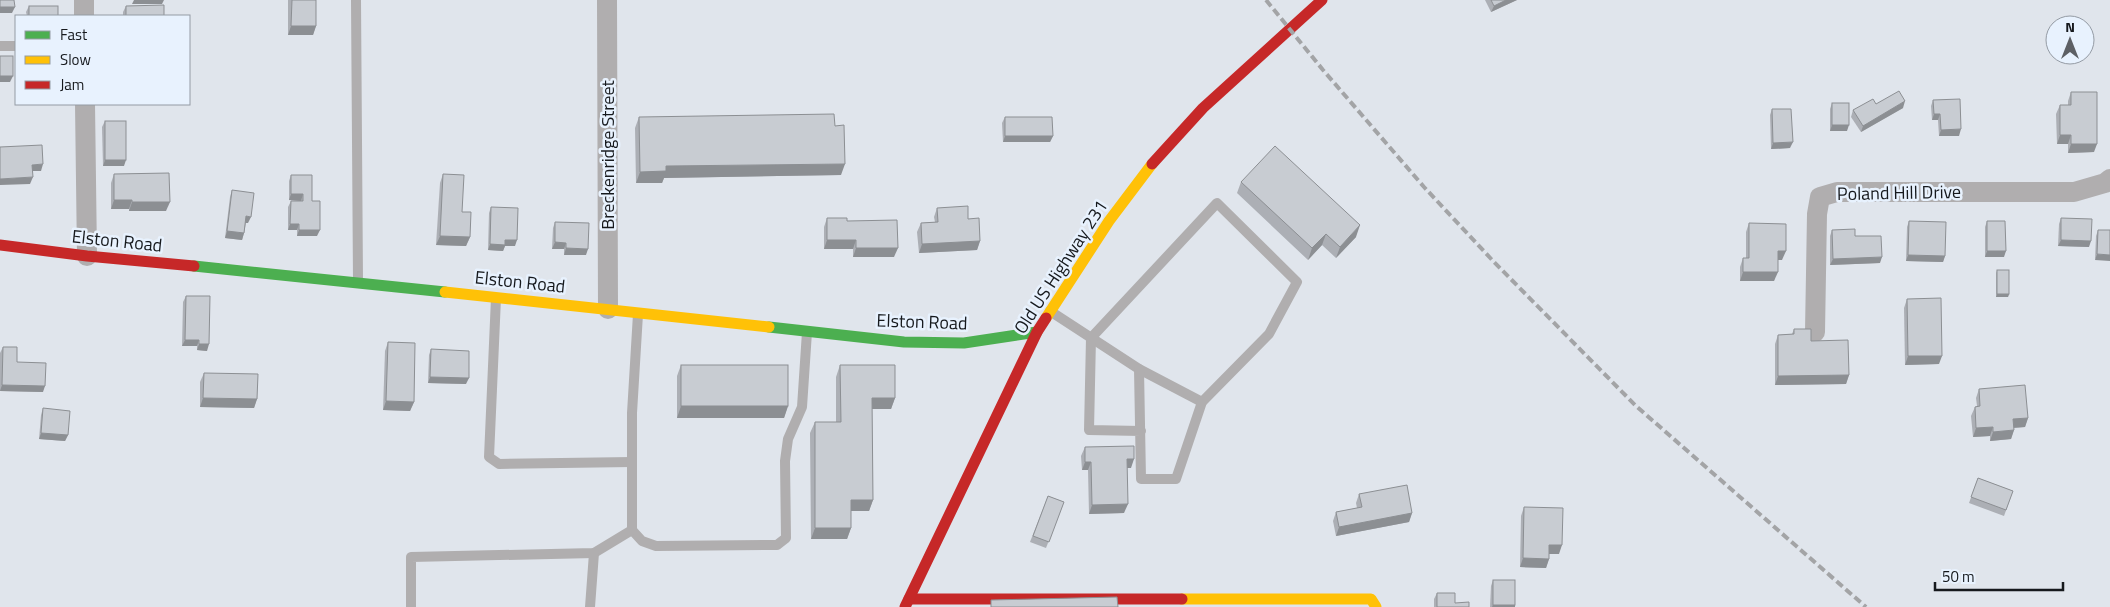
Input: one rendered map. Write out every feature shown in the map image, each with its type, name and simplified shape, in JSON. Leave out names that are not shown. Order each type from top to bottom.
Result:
[{"type":"street","points":[[84,0],[84,15]]},
{"type":"street","name":"Breckenridge Street","points":[[607,0],[608,309]]},
{"type":"street","name":"Old US Highway 231","points":[[907,603],[1037,332],[1143,174],[1203,108],[1322,0]]},
{"type":"street","points":[[85,105],[87,256]]},
{"type":"street","name":"Poland Hill Drive","points":[[1815,332],[1817,214],[1820,197],[1837,192],[2074,192],[2105,183],[2110,179]]},
{"type":"street","name":"Elston Road","points":[[0,245],[87,256],[358,282],[904,342],[964,343],[1037,332]]},
{"type":"street","points":[[907,603],[1371,599],[1376,607]]},
{"type":"lane","points":[[356,0],[358,282]]},
{"type":"lane","points":[[0,46],[15,46]]},
{"type":"lane","points":[[1139,369],[1141,431],[1142,479],[1176,479],[1202,402],[1269,334],[1297,282],[1217,202],[1091,338],[1089,430],[1141,431]]},
{"type":"lane","points":[[496,297],[489,457],[499,464],[632,462]]},
{"type":"lane","points":[[1050,311],[1139,369],[1202,402]]},
{"type":"lane","points":[[638,313],[632,413],[632,530],[642,541],[656,546],[777,544],[786,538],[785,461],[788,439],[802,407],[807,332]]},
{"type":"lane","points":[[411,607],[411,557],[594,553],[632,530]]},
{"type":"lane","points":[[590,607],[594,553]]},
{"type":"building","points":[[0,0],[14,0],[15,7],[0,7]]},
{"type":"building","points":[[292,0],[316,0],[316,26],[291,26]]},
{"type":"building","points":[[1491,0],[1506,0],[1494,6]]},
{"type":"building","points":[[164,5],[164,15],[126,15],[126,6]]},
{"type":"building","points":[[29,6],[58,6],[58,15],[29,15]]},
{"type":"building","points":[[0,56],[13,56],[13,76],[0,76]]},
{"type":"building","points":[[1899,91],[1905,101],[1863,126],[1853,110],[1873,99],[1876,104]]},
{"type":"building","points":[[2071,92],[2097,92],[2097,144],[2071,144],[2071,135],[2060,135],[2060,105],[2071,105]]},
{"type":"building","points":[[1960,99],[1961,129],[1941,130],[1940,114],[1934,114],[1933,100]]},
{"type":"building","points":[[1832,103],[1849,103],[1849,125],[1832,125]]},
{"type":"building","points":[[1772,109],[1791,109],[1793,142],[1773,143]]},
{"type":"building","points":[[834,114],[835,126],[844,125],[845,164],[666,166],[666,171],[640,172],[639,117]]},
{"type":"building","points":[[1005,117],[1052,117],[1053,136],[1005,136]]},
{"type":"building","points":[[105,121],[126,121],[126,160],[105,160]]},
{"type":"building","points":[[42,145],[43,164],[32,165],[33,177],[0,179],[0,147]]},
{"type":"building","points":[[1275,146],[1360,225],[1340,247],[1326,234],[1312,248],[1241,182]]},
{"type":"building","points":[[169,173],[170,202],[114,200],[114,174]]},
{"type":"building","points":[[443,174],[464,175],[462,212],[471,212],[470,237],[440,236]]},
{"type":"building","points":[[291,175],[312,175],[312,201],[320,201],[320,230],[299,230],[299,224],[290,224],[291,201],[303,201],[303,194],[291,194]]},
{"type":"building","points":[[232,190],[254,193],[251,217],[246,216],[244,233],[227,231]]},
{"type":"building","points":[[968,206],[968,219],[979,218],[980,241],[922,244],[921,223],[938,222],[937,208]]},
{"type":"building","points":[[491,207],[518,208],[517,240],[505,240],[505,245],[490,244]]},
{"type":"building","points":[[827,218],[847,218],[847,221],[897,220],[898,248],[856,248],[856,240],[827,240]]},
{"type":"building","points":[[2061,218],[2092,219],[2091,241],[2061,240]]},
{"type":"building","points":[[1909,221],[1946,222],[1945,256],[1908,255]]},
{"type":"building","points":[[1987,221],[2005,221],[2006,251],[1987,251]]},
{"type":"building","points":[[555,222],[589,223],[588,249],[566,248],[566,243],[555,242]]},
{"type":"building","points":[[1749,223],[1786,224],[1786,251],[1778,251],[1778,272],[1743,272],[1743,258],[1749,258]]},
{"type":"building","points":[[1855,229],[1855,236],[1881,236],[1882,257],[1833,259],[1832,230]]},
{"type":"building","points":[[2098,230],[2110,230],[2110,255],[2097,254]]},
{"type":"building","points":[[1997,270],[2009,270],[2009,294],[1997,294]]},
{"type":"building","points":[[186,296],[210,296],[209,344],[199,344],[199,340],[185,340]]},
{"type":"building","points":[[1941,298],[1942,356],[1908,356],[1907,299]]},
{"type":"building","points":[[1794,329],[1811,329],[1811,341],[1848,340],[1849,375],[1778,376],[1778,335],[1794,334]]},
{"type":"building","points":[[388,342],[415,343],[414,402],[386,401]]},
{"type":"building","points":[[3,347],[17,347],[17,362],[46,363],[45,386],[2,385]]},
{"type":"building","points":[[431,349],[469,351],[469,378],[430,377]]},
{"type":"building","points":[[681,365],[788,365],[788,406],[681,406]]},
{"type":"building","points":[[840,365],[895,365],[895,398],[872,398],[873,500],[851,500],[851,528],[815,528],[815,422],[841,422]]},
{"type":"building","points":[[204,373],[258,374],[257,399],[203,398]]},
{"type":"building","points":[[2025,385],[2028,418],[2013,419],[2014,430],[1993,432],[1993,427],[1976,428],[1975,407],[1980,406],[1979,389]]},
{"type":"building","points":[[43,408],[70,411],[68,435],[41,433]]},
{"type":"building","points":[[1134,446],[1134,459],[1127,459],[1128,504],[1092,505],[1091,462],[1085,462],[1085,447]]},
{"type":"building","points":[[1978,478],[2013,491],[2006,510],[1971,497]]},
{"type":"building","points":[[1407,485],[1412,513],[1339,527],[1336,512],[1362,507],[1359,494]]},
{"type":"building","points":[[1048,496],[1064,502],[1049,542],[1033,536]]},
{"type":"building","points":[[1524,507],[1563,508],[1562,545],[1549,545],[1549,559],[1523,558]]},
{"type":"building","points":[[1493,580],[1515,580],[1515,605],[1493,605]]},
{"type":"building","points":[[1437,593],[1455,593],[1455,603],[1469,602],[1469,607],[1437,607]]},
{"type":"building","points":[[1117,597],[1118,607],[991,607],[991,600]]},
{"type":"railway","points":[[1266,0],[1323,70],[1424,187],[1494,262],[1636,406],[1866,607]]},
{"type":"traffic: fast","points":[[194,266],[445,292]]},
{"type":"traffic: fast","points":[[769,327],[904,342],[964,343],[1037,332]]},
{"type":"traffic: slow","points":[[1046,318],[1109,221],[1152,164]]},
{"type":"traffic: slow","points":[[445,292],[769,327]]},
{"type":"traffic: slow","points":[[1182,599],[1371,599],[1376,607]]},
{"type":"traffic: jam","points":[[1152,164],[1203,108],[1322,0]]},
{"type":"traffic: jam","points":[[0,245],[87,256],[194,266]]},
{"type":"traffic: jam","points":[[905,607],[1037,332],[1046,318]]},
{"type":"traffic: jam","points":[[909,599],[1182,599]]}]
